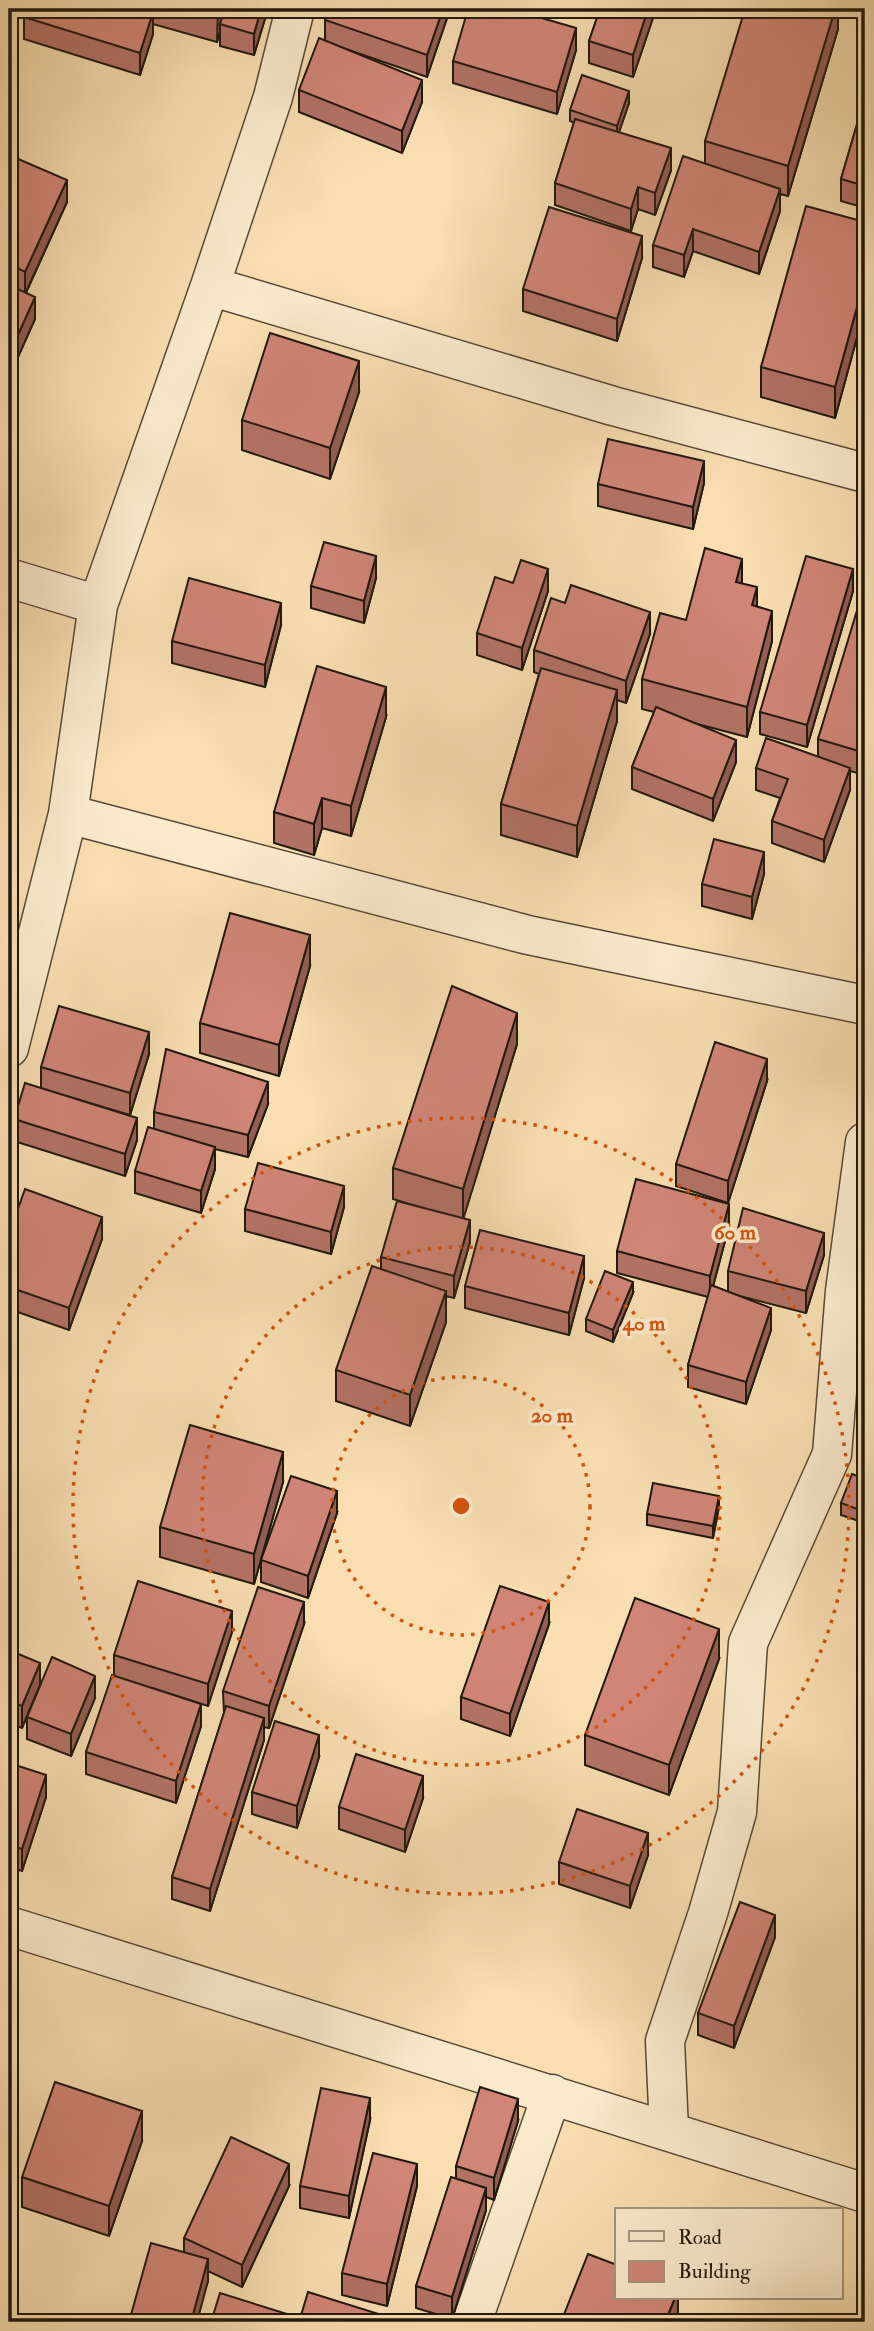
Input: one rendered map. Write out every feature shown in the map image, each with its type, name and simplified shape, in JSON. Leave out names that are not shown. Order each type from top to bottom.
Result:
[{"type":"street","points":[[9,1048],[68,814],[98,604],[210,286],[273,97],[295,9]]},
{"type":"street","points":[[210,286],[613,406],[865,473]]},
{"type":"street","points":[[9,578],[98,604]]},
{"type":"street","points":[[68,814],[528,935],[865,1004]]},
{"type":"street","points":[[669,2130],[665,2041],[708,1913],[737,1812],[748,1643],[832,1454],[845,1291],[865,1142]]},
{"type":"street","points":[[9,1926],[865,2193]]},
{"type":"street","points":[[472,2322],[552,2094]]},
{"type":"building","points":[[26,9],[142,9],[153,12],[140,53],[24,17]]},
{"type":"building","points":[[225,9],[261,9],[254,34],[220,24]]},
{"type":"building","points":[[329,9],[443,9],[427,55],[325,20]]},
{"type":"building","points":[[468,9],[511,9],[576,28],[557,92],[453,61]]},
{"type":"building","points":[[600,9],[648,9],[633,55],[589,41]]},
{"type":"building","points":[[745,9],[835,9],[788,166],[705,141]]},
{"type":"building","points":[[319,38],[422,80],[402,131],[299,90]]},
{"type":"building","points":[[582,75],[629,91],[617,126],[570,110]]},
{"type":"building","points":[[865,97],[865,186],[841,179]]},
{"type":"building","points":[[575,119],[671,148],[655,193],[638,187],[631,209],[555,183]]},
{"type":"building","points":[[9,155],[67,180],[25,272],[9,264]]},
{"type":"building","points":[[683,156],[780,189],[759,252],[693,229],[684,255],[653,245]]},
{"type":"building","points":[[806,206],[865,222],[865,278],[835,387],[761,367]]},
{"type":"building","points":[[549,207],[642,236],[617,319],[523,289]]},
{"type":"building","points":[[9,285],[35,297],[9,355]]},
{"type":"building","points":[[270,333],[359,361],[330,448],[242,420]]},
{"type":"building","points":[[608,439],[704,461],[693,507],[598,484]]},
{"type":"building","points":[[324,542],[376,556],[364,601],[311,586]]},
{"type":"building","points":[[705,548],[742,559],[736,582],[757,587],[752,605],[772,611],[747,707],[642,679],[660,613],[686,620]]},
{"type":"building","points":[[806,556],[853,569],[807,725],[760,712]]},
{"type":"building","points":[[521,560],[548,569],[522,648],[477,633],[495,577],[513,583]]},
{"type":"building","points":[[189,578],[281,603],[265,665],[172,641]]},
{"type":"building","points":[[571,585],[650,612],[626,681],[534,650],[551,598],[565,603]]},
{"type":"building","points":[[862,594],[865,595],[865,741],[862,752],[818,739]]},
{"type":"building","points":[[317,666],[386,687],[351,806],[322,798],[314,824],[274,812]]},
{"type":"building","points":[[541,668],[617,690],[577,826],[501,804]]},
{"type":"building","points":[[656,707],[736,740],[713,799],[632,767]]},
{"type":"building","points":[[766,738],[850,768],[824,840],[772,821],[788,779],[756,768]]},
{"type":"building","points":[[714,839],[764,852],[752,897],[702,884]]},
{"type":"building","points":[[230,913],[310,935],[279,1045],[200,1023]]},
{"type":"building","points":[[452,986],[517,1013],[463,1189],[393,1168]]},
{"type":"building","points":[[59,1006],[149,1032],[130,1093],[41,1067]]},
{"type":"building","points":[[715,1042],[767,1059],[728,1181],[676,1164]]},
{"type":"building","points":[[166,1049],[268,1082],[248,1135],[154,1112]]},
{"type":"building","points":[[25,1083],[137,1118],[125,1154],[14,1119]]},
{"type":"building","points":[[148,1127],[215,1147],[201,1191],[135,1171]]},
{"type":"building","points":[[258,1163],[344,1186],[331,1232],[245,1209]]},
{"type":"building","points":[[636,1179],[729,1204],[710,1276],[617,1251]]},
{"type":"building","points":[[25,1189],[102,1217],[69,1308],[9,1287],[9,1234]]},
{"type":"building","points":[[397,1201],[470,1220],[454,1276],[381,1257]]},
{"type":"building","points":[[743,1208],[824,1233],[806,1291],[728,1271]]},
{"type":"building","points":[[480,1230],[584,1256],[569,1313],[465,1286]]},
{"type":"building","points":[[372,1266],[446,1291],[410,1395],[336,1370]]},
{"type":"building","points":[[605,1271],[633,1282],[613,1330],[586,1319]]},
{"type":"building","points":[[711,1285],[771,1308],[746,1382],[688,1365]]},
{"type":"building","points":[[190,1425],[283,1452],[254,1554],[160,1527]]},
{"type":"building","points":[[852,1474],[865,1479],[865,1512],[841,1503]]},
{"type":"building","points":[[291,1476],[337,1491],[308,1576],[261,1560]]},
{"type":"building","points":[[653,1483],[719,1496],[713,1526],[647,1514]]},
{"type":"building","points":[[138,1581],[232,1611],[208,1684],[114,1655]]},
{"type":"building","points":[[500,1586],[549,1602],[510,1714],[461,1697]]},
{"type":"building","points":[[258,1587],[304,1602],[269,1706],[223,1691]]},
{"type":"building","points":[[635,1598],[719,1629],[669,1765],[585,1735]]},
{"type":"building","points":[[9,1650],[40,1663],[22,1706],[9,1701]]},
{"type":"building","points":[[52,1657],[95,1676],[71,1734],[27,1717]]},
{"type":"building","points":[[112,1675],[201,1704],[176,1781],[86,1752]]},
{"type":"building","points":[[226,1706],[264,1718],[210,1889],[172,1877]]},
{"type":"building","points":[[275,1721],[319,1735],[297,1806],[252,1792]]},
{"type":"building","points":[[356,1754],[423,1776],[405,1830],[339,1807]]},
{"type":"building","points":[[9,1763],[46,1775],[22,1849],[9,1845]]},
{"type":"building","points":[[577,1809],[648,1833],[630,1886],[559,1862]]},
{"type":"building","points":[[740,1902],[775,1915],[734,2026],[698,2013]]},
{"type":"building","points":[[55,2082],[142,2111],[109,2206],[22,2177]]},
{"type":"building","points":[[480,2087],[518,2099],[494,2178],[456,2166]]},
{"type":"building","points":[[321,2088],[370,2098],[349,2196],[300,2186]]},
{"type":"building","points":[[231,2137],[289,2164],[242,2265],[184,2238]]},
{"type":"building","points":[[373,2153],[417,2164],[387,2284],[342,2273]]},
{"type":"building","points":[[451,2177],[486,2188],[452,2297],[416,2286]]},
{"type":"building","points":[[151,2243],[208,2259],[191,2322],[129,2322]]},
{"type":"building","points":[[588,2254],[615,2264],[615,2300],[674,2300],[665,2322],[561,2322]]},
{"type":"building","points":[[308,2292],[398,2320],[299,2322]]},
{"type":"building","points":[[220,2293],[290,2315],[288,2322],[211,2322]]}]
